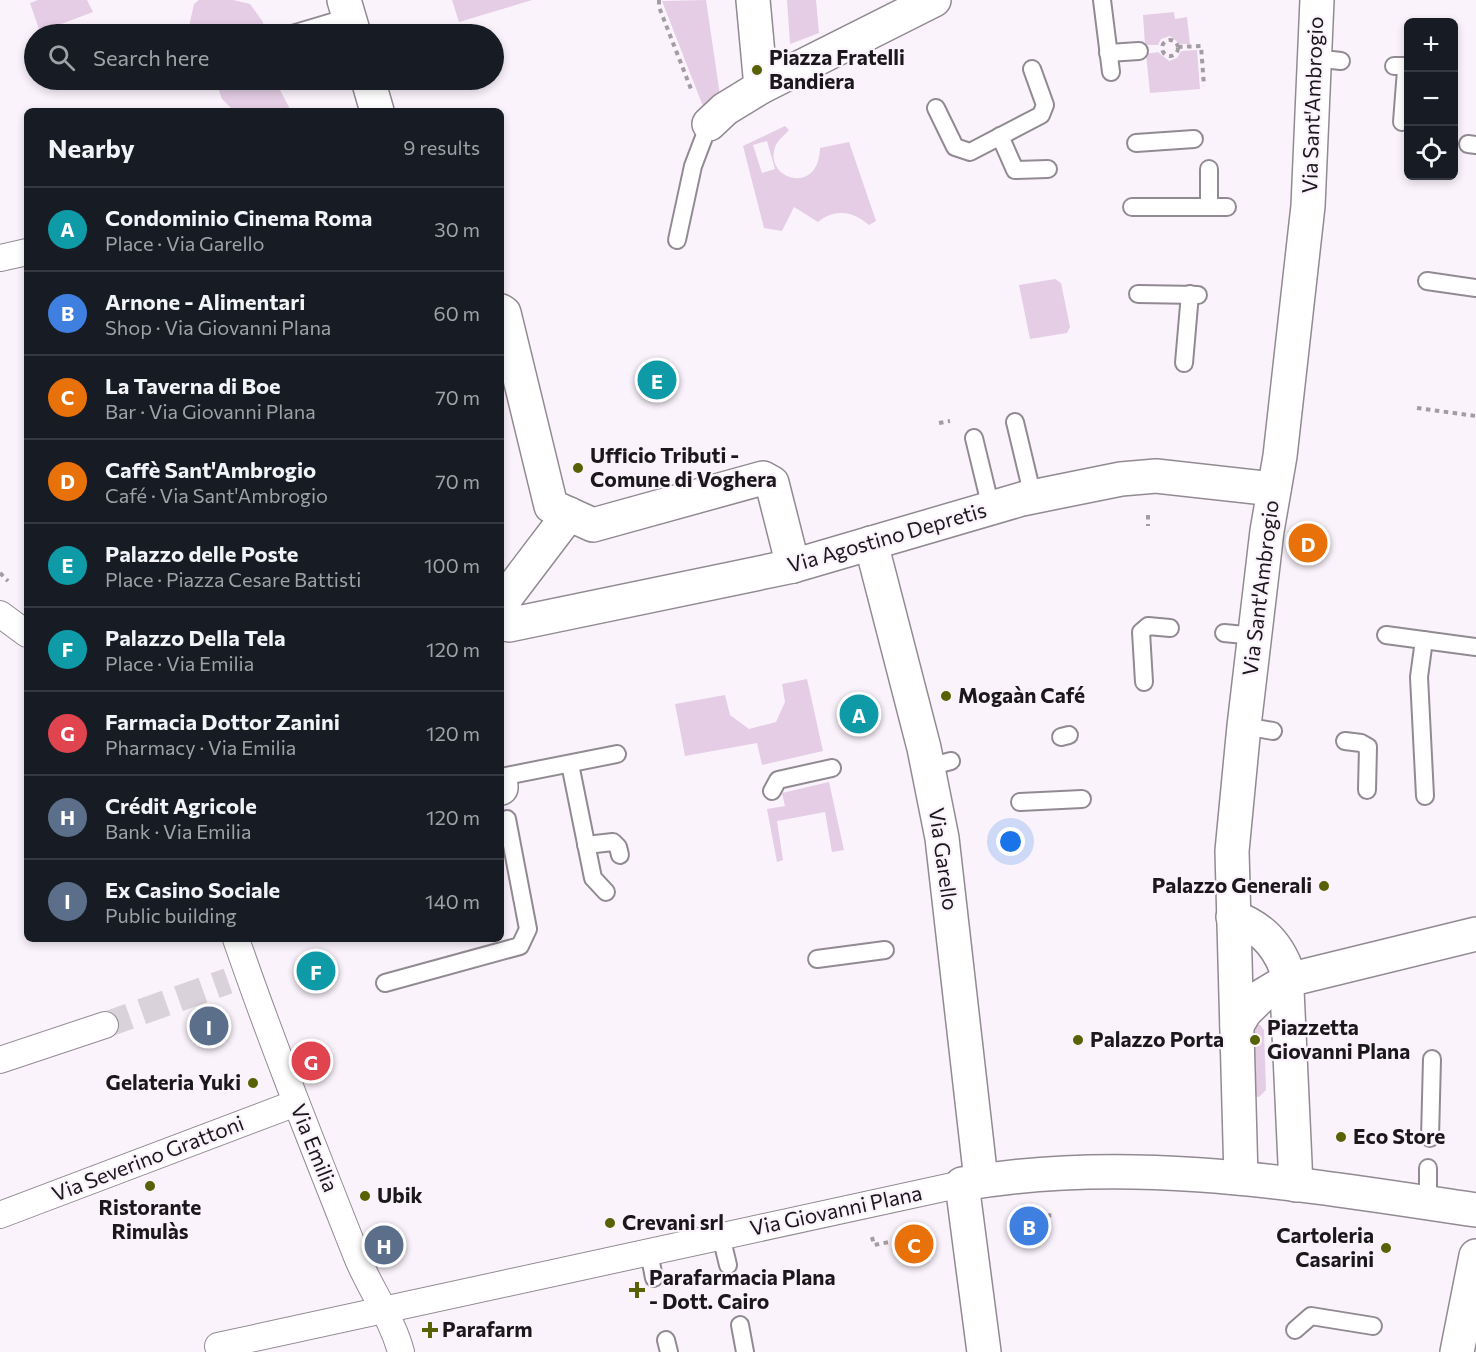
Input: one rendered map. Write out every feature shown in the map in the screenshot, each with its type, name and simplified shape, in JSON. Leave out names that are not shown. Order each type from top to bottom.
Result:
[{"type":"street","points":[[753,0],[761,87]]},
{"type":"street","points":[[709,124],[725,109],[761,87],[898,28],[934,0]]},
{"type":"street","name":"Via Sant'Ambrogio","points":[[1241,1178],[1232,850],[1258,728],[1240,634],[1274,489],[1287,303],[1299,206],[1302,131],[1327,60],[1317,0]]},
{"type":"street","points":[[371,90],[376,108]]},
{"type":"street","points":[[0,258],[24,253]]},
{"type":"street","points":[[504,313],[552,506],[593,525],[764,478],[772,483],[793,566]]},
{"type":"street","name":"Via Agostino Depretis","points":[[504,611],[793,566],[1033,497],[1121,479],[1156,476],[1274,489]]},
{"type":"street","points":[[504,610],[569,514]]},
{"type":"street","name":"Via Garello","points":[[871,543],[927,757],[946,806],[948,942],[971,1182],[984,1352]]},
{"type":"street","points":[[1233,916],[1256,927],[1275,945],[1288,980],[1296,1185]]},
{"type":"street","points":[[1237,1025],[1245,1012],[1260,997],[1288,980],[1476,934]]},
{"type":"street","name":"Via Emilia","points":[[236,942],[238,978],[296,1103],[363,1272],[401,1352]]},
{"type":"street","points":[[0,1060],[105,1025]]},
{"type":"street","name":"Via Severino Grattoni","points":[[0,1215],[296,1103]]},
{"type":"street","name":"Via Giovanni Plana","points":[[218,1346],[382,1308],[971,1182],[1066,1172],[1140,1171],[1241,1178],[1476,1210]]},
{"type":"street","points":[[1452,1343],[1476,1256]]},
{"type":"lane","points":[[1102,0],[1111,72]]},
{"type":"lane","points":[[326,24],[349,17]]},
{"type":"lane","points":[[1108,53],[1139,51]]},
{"type":"lane","points":[[1394,66],[1404,66],[1406,70],[1402,122]]},
{"type":"lane","points":[[936,108],[955,147],[970,152],[1041,115],[1045,105],[1032,69]]},
{"type":"lane","points":[[677,240],[693,166],[709,124]]},
{"type":"lane","points":[[1000,136],[1016,170],[1048,169]]},
{"type":"lane","points":[[1136,143],[1194,139]]},
{"type":"lane","points":[[1209,169],[1209,206]]},
{"type":"lane","points":[[1132,207],[1227,207]]},
{"type":"lane","points":[[1427,281],[1476,288]]},
{"type":"lane","points":[[1138,294],[1194,295],[1184,363]]},
{"type":"lane","points":[[1015,422],[1033,497]]},
{"type":"lane","points":[[974,438],[992,508]]},
{"type":"lane","points":[[1144,682],[1142,632],[1148,626],[1170,628]]},
{"type":"lane","points":[[1386,635],[1476,646]]},
{"type":"lane","points":[[1424,640],[1419,677],[1425,796]]},
{"type":"lane","points":[[1345,741],[1361,743],[1368,747],[1367,790]]},
{"type":"lane","points":[[504,776],[617,754]]},
{"type":"lane","points":[[570,764],[593,878],[606,892]]},
{"type":"lane","points":[[772,791],[778,780],[832,768]]},
{"type":"lane","points":[[1020,802],[1082,799]]},
{"type":"lane","points":[[385,983],[520,946],[528,929],[504,809]]},
{"type":"lane","points":[[586,845],[613,842],[618,847],[620,855]]},
{"type":"lane","points":[[818,959],[885,950]]},
{"type":"lane","points":[[1430,1138],[1431,1059]]},
{"type":"lane","points":[[1428,1168],[1428,1203]]},
{"type":"lane","points":[[722,1236],[728,1265]]},
{"type":"lane","points":[[649,1252],[654,1278]]},
{"type":"lane","points":[[1295,1330],[1311,1316],[1373,1326]]},
{"type":"lane","points":[[740,1325],[745,1352]]},
{"type":"path","points":[[659,0],[659,7],[701,114],[709,124]]},
{"type":"path","points":[[1178,47],[1201,46],[1204,86]]},
{"type":"path","points":[[1417,408],[1476,416]]},
{"type":"path","points":[[1190,886],[1191,878]]},
{"type":"path","points":[[1005,1219],[1060,1214]]},
{"type":"path","points":[[872,1235],[874,1245],[937,1233]]},
{"type":"shaded area","points":[[38,0],[87,0],[93,12],[61,24],[37,24],[30,3]]},
{"type":"shaded area","points":[[199,0],[233,0],[250,4],[263,24],[190,24],[194,4]]},
{"type":"shaded area","points":[[452,0],[532,0],[459,22]]},
{"type":"shaded area","points":[[706,0],[721,102],[706,114],[662,1]]},
{"type":"shaded area","points":[[787,0],[816,0],[819,33],[790,44]]},
{"type":"shaded area","points":[[1174,12],[1175,19],[1187,17],[1190,44],[1180,44],[1170,36],[1161,39],[1158,45],[1145,45],[1143,15]]},
{"type":"shaded area","points":[[1197,50],[1200,89],[1150,93],[1146,54],[1158,52],[1169,61],[1177,58],[1181,51]]},
{"type":"shaded area","points":[[219,90],[280,90],[289,108],[231,108],[222,99]]},
{"type":"shaded area","points":[[785,126],[789,130],[776,145],[774,157],[776,166],[783,174],[792,178],[802,178],[811,173],[817,164],[820,148],[849,142],[876,221],[869,225],[850,214],[837,213],[818,222],[794,207],[782,231],[764,228],[743,146]],"holes":[[[767,141],[775,169],[762,173],[753,145]]]},
{"type":"shaded area","points":[[1055,279],[1061,283],[1070,327],[1067,333],[1030,339],[1019,285]]},
{"type":"shaded area","points":[[807,679],[823,751],[762,765],[757,743],[685,756],[675,704],[725,695],[730,715],[749,729],[776,722],[785,702],[782,684]]},
{"type":"shaded area","points":[[829,782],[844,850],[832,852],[825,812],[777,821],[783,860],[777,862],[767,809],[785,806],[782,793]]},
{"type":"shaded area","points":[[1255,1024],[1260,1025],[1264,1030],[1266,1090],[1259,1097],[1254,1096],[1249,1032]]},
{"type":"tunnel","points":[[105,1025],[228,981]]},
{"type":"place","name":"Piazza Fratelli Bandiera","points":[[757,70]]},
{"type":"place","name":"Palazzo delle Poste","points":[[657,380]]},
{"type":"place","name":"Ufficio Tributi - Comune di Voghera","points":[[578,468]]},
{"type":"place","name":"Caffè Sant'Ambrogio","points":[[1308,543]]},
{"type":"place","name":"Mogaàn Café","points":[[946,696]]},
{"type":"place","name":"Condominio Cinema Roma","points":[[859,714]]},
{"type":"place","name":"Palazzo Generali","points":[[1324,886]]},
{"type":"place","name":"Palazzo Della Tela","points":[[316,971]]},
{"type":"place","name":"Ex Casino Sociale","points":[[209,1026]]},
{"type":"place","name":"Palazzo Porta","points":[[1078,1040]]},
{"type":"place","name":"Piazzetta Giovanni Plana","points":[[1255,1040]]},
{"type":"place","name":"Farmacia Dottor Zanini","points":[[311,1061]]},
{"type":"place","name":"Gelateria Yuki","points":[[253,1083]]},
{"type":"place","name":"Eco Store","points":[[1341,1137]]},
{"type":"place","name":"Ristorante Rimulàs","points":[[150,1186]]},
{"type":"place","name":"Ubik","points":[[365,1196]]},
{"type":"place","name":"Crevani srl","points":[[610,1223]]},
{"type":"place","name":"Arnone - Alimentari","points":[[1029,1226]]},
{"type":"place","name":"La Taverna di Boe","points":[[914,1244]]},
{"type":"place","name":"Crédit Agricole","points":[[384,1245]]},
{"type":"place","name":"Cartoleria Casarini","points":[[1386,1248]]},
{"type":"place","name":"Parafarmacia Plana - Dott. Cairo","points":[[637,1290]]},
{"type":"place","name":"Parafarm","points":[[430,1330]]}]
